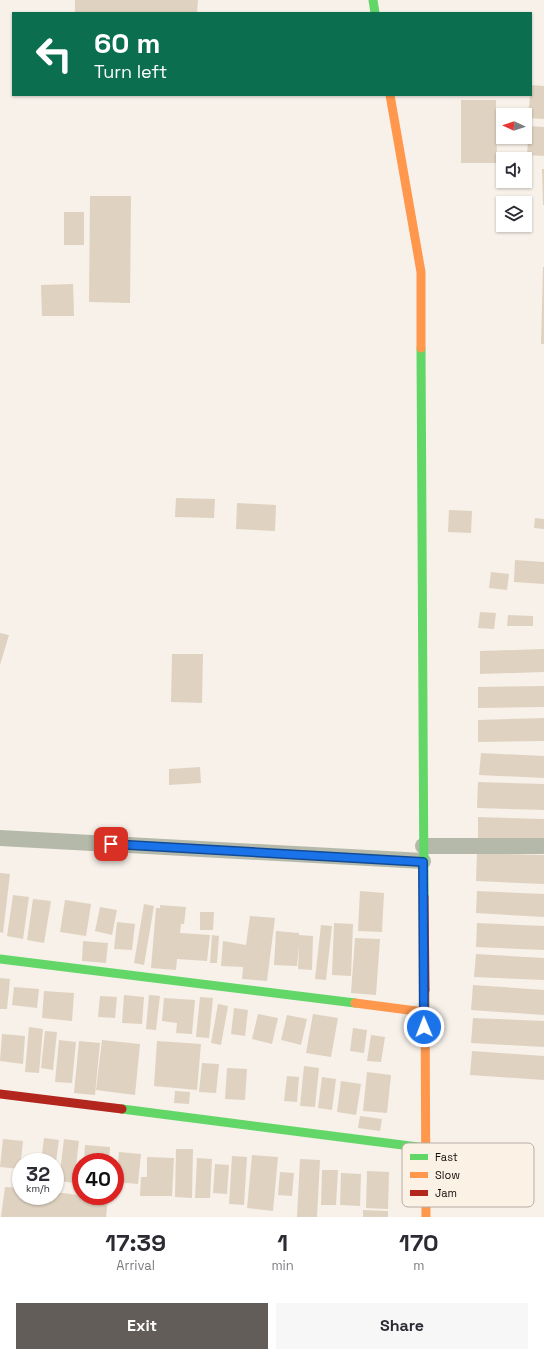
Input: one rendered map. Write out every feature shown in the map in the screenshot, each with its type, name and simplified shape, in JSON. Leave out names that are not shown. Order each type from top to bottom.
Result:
[{"type":"street","points":[[373,0],[376,12]]},
{"type":"street","points":[[390,96],[421,272],[423,854],[426,1143]]},
{"type":"street","points":[[0,838],[423,854],[544,846]]},
{"type":"street","points":[[0,959],[424,1012]]},
{"type":"street","points":[[0,1094],[402,1145]]},
{"type":"building","points":[[75,0],[198,0],[197,12],[75,12]]},
{"type":"building","points":[[532,85],[544,86],[544,119],[532,118],[532,108],[529,108],[530,96],[532,96]]},
{"type":"building","points":[[461,100],[496,100],[496,163],[461,163]]},
{"type":"building","points":[[532,126],[544,127],[544,156],[532,155],[532,152],[527,152],[528,144],[532,144]]},
{"type":"building","points":[[542,169],[544,169],[544,205],[543,205]]},
{"type":"building","points":[[90,196],[131,196],[130,303],[89,302]]},
{"type":"building","points":[[64,212],[84,212],[84,245],[64,245]]},
{"type":"building","points":[[543,267],[544,344],[541,344]]},
{"type":"building","points":[[73,284],[74,316],[42,316],[41,285]]},
{"type":"building","points":[[176,498],[215,499],[214,518],[175,517]]},
{"type":"building","points":[[237,503],[276,505],[275,531],[236,529]]},
{"type":"building","points":[[449,510],[472,511],[471,533],[448,532]]},
{"type":"building","points":[[535,518],[544,519],[544,529],[534,528]]},
{"type":"building","points":[[515,560],[544,562],[544,584],[514,582]]},
{"type":"building","points":[[491,572],[509,574],[507,590],[489,588]]},
{"type":"building","points":[[480,612],[496,613],[494,629],[478,628]]},
{"type":"building","points":[[508,615],[533,616],[533,626],[507,626]]},
{"type":"building","points":[[0,633],[9,635],[0,665]]},
{"type":"building","points":[[544,649],[544,672],[480,674],[480,651]]},
{"type":"building","points":[[172,654],[203,654],[202,703],[171,702]]},
{"type":"building","points":[[544,686],[544,707],[478,708],[478,687]]},
{"type":"building","points":[[544,718],[544,741],[478,742],[478,720]]},
{"type":"building","points":[[481,753],[544,756],[544,778],[479,775]]},
{"type":"building","points":[[200,767],[201,783],[169,785],[169,769]]},
{"type":"building","points":[[478,782],[544,784],[544,810],[477,808]]},
{"type":"building","points":[[478,817],[544,819],[544,841],[478,839]]},
{"type":"building","points":[[477,853],[544,855],[544,884],[476,881]]},
{"type":"building","points":[[0,873],[10,874],[3,933],[0,932]]},
{"type":"building","points":[[360,891],[384,893],[382,932],[358,931]]},
{"type":"building","points":[[477,891],[544,894],[544,917],[476,913]]},
{"type":"building","points":[[13,895],[29,897],[23,939],[7,936]]},
{"type":"building","points":[[33,899],[51,901],[44,943],[27,940]]},
{"type":"building","points":[[65,900],[91,904],[86,936],[60,932]]},
{"type":"building","points":[[144,904],[154,906],[144,965],[134,963]]},
{"type":"building","points":[[160,905],[186,907],[184,924],[181,924],[180,933],[210,935],[207,961],[177,959],[176,970],[151,968],[156,908],[160,908]]},
{"type":"building","points":[[100,907],[117,910],[112,935],[95,931]]},
{"type":"building","points":[[200,912],[214,912],[213,930],[200,930]]},
{"type":"building","points":[[250,916],[275,918],[267,981],[242,979],[243,967],[221,966],[223,941],[246,945]]},
{"type":"building","points":[[117,922],[135,924],[132,950],[114,949]]},
{"type":"building","points":[[334,923],[353,924],[351,976],[332,975]]},
{"type":"building","points":[[477,923],[544,926],[544,950],[476,947]]},
{"type":"building","points":[[321,925],[332,926],[326,980],[315,979]]},
{"type":"building","points":[[276,931],[313,936],[312,970],[298,969],[299,945],[297,966],[274,965]]},
{"type":"building","points":[[212,935],[219,936],[217,963],[210,963]]},
{"type":"building","points":[[355,938],[380,939],[376,995],[351,993]]},
{"type":"building","points":[[83,941],[108,943],[106,963],[82,961]]},
{"type":"building","points":[[476,954],[544,958],[544,980],[474,977]]},
{"type":"building","points":[[0,978],[10,979],[7,1009],[0,1009]]},
{"type":"building","points":[[473,985],[544,990],[544,1015],[471,1010]]},
{"type":"building","points":[[14,987],[39,989],[37,1008],[12,1005]]},
{"type":"building","points":[[44,991],[74,993],[72,1021],[42,1018]]},
{"type":"building","points":[[124,995],[144,997],[142,1024],[122,1023]]},
{"type":"building","points":[[149,995],[160,996],[156,1030],[146,1029]]},
{"type":"building","points":[[100,996],[117,997],[115,1018],[98,1017]]},
{"type":"building","points":[[200,997],[213,998],[209,1038],[196,1037]]},
{"type":"building","points":[[164,998],[195,1000],[192,1034],[176,1033],[177,1023],[162,1021]]},
{"type":"building","points":[[218,1004],[228,1006],[221,1045],[211,1043]]},
{"type":"building","points":[[234,1008],[248,1010],[245,1036],[231,1034]]},
{"type":"building","points":[[258,1014],[278,1018],[272,1044],[252,1039]]},
{"type":"building","points":[[313,1014],[338,1018],[331,1057],[306,1053]]},
{"type":"building","points":[[287,1015],[307,1019],[301,1045],[281,1040]]},
{"type":"building","points":[[473,1018],[544,1021],[544,1047],[471,1043]]},
{"type":"building","points":[[29,1027],[43,1029],[39,1073],[25,1072]]},
{"type":"building","points":[[353,1028],[367,1030],[364,1053],[350,1051]]},
{"type":"building","points":[[45,1031],[57,1032],[53,1070],[41,1068]]},
{"type":"building","points":[[2,1034],[25,1036],[23,1064],[0,1061]]},
{"type":"building","points":[[371,1035],[385,1037],[381,1062],[367,1061]]},
{"type":"building","points":[[59,1040],[76,1042],[72,1083],[55,1082]]},
{"type":"building","points":[[102,1040],[140,1044],[135,1095],[96,1090]]},
{"type":"building","points":[[79,1041],[100,1043],[95,1095],[74,1093]]},
{"type":"building","points":[[157,1041],[201,1044],[197,1090],[154,1086]]},
{"type":"building","points":[[472,1051],[544,1056],[544,1080],[470,1075]]},
{"type":"building","points":[[202,1063],[219,1064],[216,1093],[199,1092]]},
{"type":"building","points":[[304,1066],[319,1068],[315,1107],[300,1106]]},
{"type":"building","points":[[227,1068],[247,1069],[245,1100],[225,1099]]},
{"type":"building","points":[[367,1072],[391,1075],[387,1113],[363,1111]]},
{"type":"building","points":[[287,1076],[299,1077],[297,1102],[284,1101]]},
{"type":"building","points":[[322,1077],[336,1079],[332,1110],[318,1108]]},
{"type":"building","points":[[341,1081],[361,1084],[356,1115],[337,1112]]},
{"type":"building","points":[[175,1091],[190,1092],[189,1104],[174,1103]]},
{"type":"building","points":[[360,1116],[382,1119],[380,1131],[358,1128]]},
{"type":"building","points":[[44,1138],[59,1140],[57,1153],[42,1153]]},
{"type":"building","points":[[3,1139],[23,1141],[22,1153],[12,1153],[12,1168],[0,1167]]},
{"type":"building","points":[[64,1139],[79,1141],[78,1153],[72,1153],[72,1183],[64,1182],[64,1153],[62,1153]]},
{"type":"building","points":[[85,1145],[110,1147],[110,1153],[85,1153]]},
{"type":"building","points":[[176,1149],[193,1149],[192,1198],[175,1197]]},
{"type":"building","points":[[119,1152],[141,1154],[138,1184],[124,1183],[124,1153]]},
{"type":"building","points":[[252,1155],[278,1157],[273,1211],[247,1208]]},
{"type":"building","points":[[232,1156],[247,1157],[244,1205],[229,1204]]},
{"type":"building","points":[[147,1157],[174,1158],[172,1196],[140,1196],[141,1177],[147,1177]]},
{"type":"building","points":[[197,1158],[212,1159],[210,1198],[195,1198]]},
{"type":"building","points":[[300,1159],[320,1160],[317,1217],[297,1217]]},
{"type":"building","points":[[215,1164],[229,1165],[227,1194],[213,1193]]},
{"type":"building","points":[[322,1170],[338,1170],[336,1205],[321,1205]]},
{"type":"building","points":[[367,1171],[389,1172],[388,1209],[366,1208]]},
{"type":"building","points":[[280,1172],[294,1173],[292,1196],[278,1195]]},
{"type":"building","points":[[341,1173],[361,1174],[360,1206],[340,1205]]},
{"type":"building","points":[[5,1187],[12,1187],[12,1205],[64,1205],[64,1193],[72,1194],[72,1205],[107,1205],[106,1217],[1,1217]]},
{"type":"building","points":[[363,1210],[388,1211],[388,1217],[363,1217]]},
{"type":"traffic: fast","points":[[373,0],[375,12]]},
{"type":"traffic: fast","points":[[421,348],[424,897]]},
{"type":"traffic: fast","points":[[0,959],[355,1003]]},
{"type":"traffic: fast","points":[[122,1109],[402,1145]]},
{"type":"traffic: slow","points":[[390,96],[421,272],[421,348]]},
{"type":"traffic: slow","points":[[425,990],[426,1143]]},
{"type":"traffic: slow","points":[[355,1003],[424,1012]]},
{"type":"traffic: slow","points":[[426,1207],[426,1217]]},
{"type":"traffic: jam","points":[[424,897],[425,990]]},
{"type":"traffic: jam","points":[[0,1094],[122,1109]]},
{"type":"route","points":[[111,844],[330,855],[423,862],[424,1027]]}]
